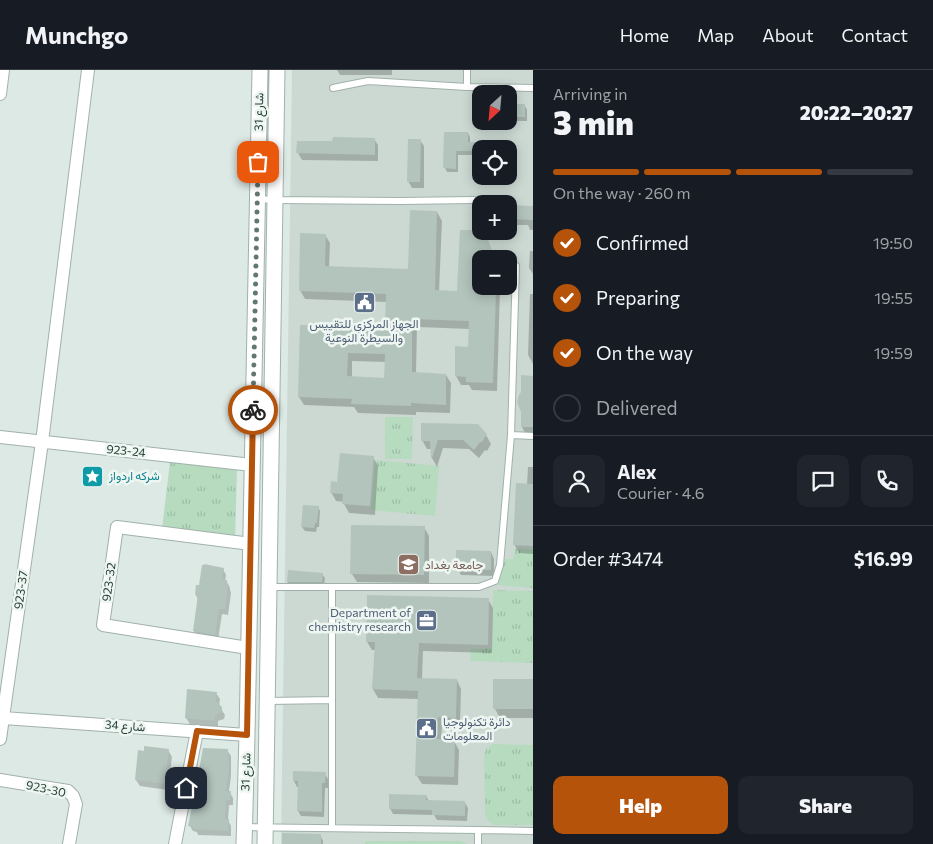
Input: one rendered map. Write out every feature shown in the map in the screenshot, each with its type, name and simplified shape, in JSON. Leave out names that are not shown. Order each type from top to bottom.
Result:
[{"type":"street","points":[[0,94],[3,70]]},
{"type":"street","name":"923-37","points":[[0,739],[42,442],[88,70]]},
{"type":"street","name":"شارع 31","points":[[244,844],[260,70]]},
{"type":"street","name":"شارع 31","points":[[265,844],[277,70]]},
{"type":"street","name":"923-24","points":[[0,437],[252,465]]},
{"type":"street","name":"923-32","points":[[248,648],[103,625],[117,527],[251,544]]},
{"type":"street","name":"شارع 34","points":[[3,718],[247,735]]},
{"type":"street","points":[[174,844],[197,731]]},
{"type":"street","name":"923-30","points":[[0,780],[68,791],[73,796],[76,804],[69,844]]},
{"type":"lane","points":[[467,70],[467,87]]},
{"type":"lane","points":[[333,88],[368,81],[467,87],[533,88]]},
{"type":"lane","points":[[257,199],[472,200]]},
{"type":"lane","points":[[269,587],[479,587],[495,581],[500,565],[511,436],[515,295]]},
{"type":"lane","points":[[511,436],[533,436]]},
{"type":"lane","points":[[332,587],[332,828]]},
{"type":"lane","points":[[267,701],[332,700]]},
{"type":"lane","points":[[244,827],[533,831]]},
{"type":"lane","points":[[478,830],[478,844]]},
{"type":"shaded area","name":"جامعة بغداد","points":[[292,70],[533,70],[533,844],[281,844]]},
{"type":"green space","points":[[385,417],[413,417],[412,459],[385,459]]},
{"type":"green space","points":[[376,460],[439,466],[435,516],[371,510]]},
{"type":"green space","points":[[170,462],[237,468],[235,541],[162,529]]},
{"type":"green space","points":[[515,548],[533,549],[533,588],[497,585],[505,559],[513,559]]},
{"type":"green space","points":[[493,590],[533,591],[532,663],[470,661],[471,649],[492,648]]},
{"type":"green space","points":[[493,744],[533,745],[533,825],[494,825],[488,821],[485,815],[484,754],[487,748]]},
{"type":"green space","points":[[365,841],[461,841],[467,844],[365,844]]},
{"type":"building","points":[[518,104],[525,104],[525,117],[518,117]]},
{"type":"building","points":[[444,132],[468,132],[468,142],[472,142],[472,151],[456,151],[456,169],[443,168]]},
{"type":"building","points":[[333,137],[375,138],[375,155],[296,153],[297,141],[332,141]]},
{"type":"building","points":[[408,139],[421,139],[420,182],[407,182]]},
{"type":"building","points":[[517,205],[533,206],[533,220],[517,219]]},
{"type":"building","points":[[410,210],[437,211],[435,290],[457,291],[460,230],[472,230],[472,240],[488,240],[492,250],[472,250],[472,295],[496,295],[493,383],[466,382],[466,377],[455,376],[455,346],[468,347],[469,321],[412,319],[412,372],[446,374],[446,405],[411,403],[411,406],[351,404],[352,399],[298,397],[300,325],[385,328],[386,294],[299,291],[300,233],[326,234],[325,266],[408,269]],"holes":[[[348,353],[385,354],[384,378],[347,376]]]},
{"type":"building","points":[[521,375],[533,376],[533,427],[521,427],[521,412],[517,402],[521,392]]},
{"type":"building","points":[[421,423],[478,424],[487,434],[474,450],[463,440],[438,440],[431,458],[430,441],[421,441]]},
{"type":"building","points":[[340,453],[374,456],[370,506],[342,504],[343,494],[330,493],[331,481],[337,482]]},
{"type":"building","points":[[516,483],[533,484],[533,546],[513,545]]},
{"type":"building","points":[[303,505],[319,506],[317,523],[315,523],[314,528],[301,527]]},
{"type":"building","points":[[351,525],[425,526],[424,575],[350,574]]},
{"type":"building","points":[[456,550],[491,551],[491,570],[456,569]]},
{"type":"building","points":[[202,565],[224,568],[222,579],[227,580],[228,586],[225,609],[219,609],[215,635],[193,631],[198,595],[195,595],[196,585],[199,585]]},
{"type":"building","points":[[288,570],[323,573],[322,582],[287,582]]},
{"type":"building","points":[[367,595],[489,598],[488,645],[419,643],[417,678],[457,679],[456,718],[438,717],[437,739],[455,740],[454,777],[415,776],[418,691],[372,689],[375,642],[366,642]]},
{"type":"building","points":[[493,679],[533,679],[533,709],[493,709]]},
{"type":"building","points":[[187,689],[217,692],[216,701],[222,707],[222,710],[215,715],[215,721],[185,718]]},
{"type":"building","points":[[144,746],[169,749],[165,784],[135,780],[138,750],[144,751]]},
{"type":"building","points":[[203,748],[228,749],[229,769],[226,791],[231,791],[230,800],[226,800],[225,819],[229,819],[228,831],[194,829],[194,827],[188,826]]},
{"type":"building","points":[[293,771],[326,772],[325,783],[322,783],[322,812],[297,811],[298,781],[293,781]]},
{"type":"building","points":[[389,794],[427,795],[426,800],[465,801],[465,816],[432,815],[432,810],[389,809]]},
{"type":"building","points":[[282,833],[321,834],[321,844],[282,844]]},
{"type":"way so far","points":[[253,410],[258,162]]},
{"type":"place","name":"الجهاز المركزي للتقييس والسيطرة النوعية","points":[[364,303]]},
{"type":"place","name":"شركه اردواز","points":[[93,476]]},
{"type":"place","name":"جامعة بغداد","points":[[409,565]]},
{"type":"place","name":"Department of chemistry research","points":[[427,620]]},
{"type":"place","name":"دائرة تكنولوجيا المعلومات","points":[[427,729]]},
{"type":"route","points":[[186,788],[197,731],[247,735],[253,410]]}]
